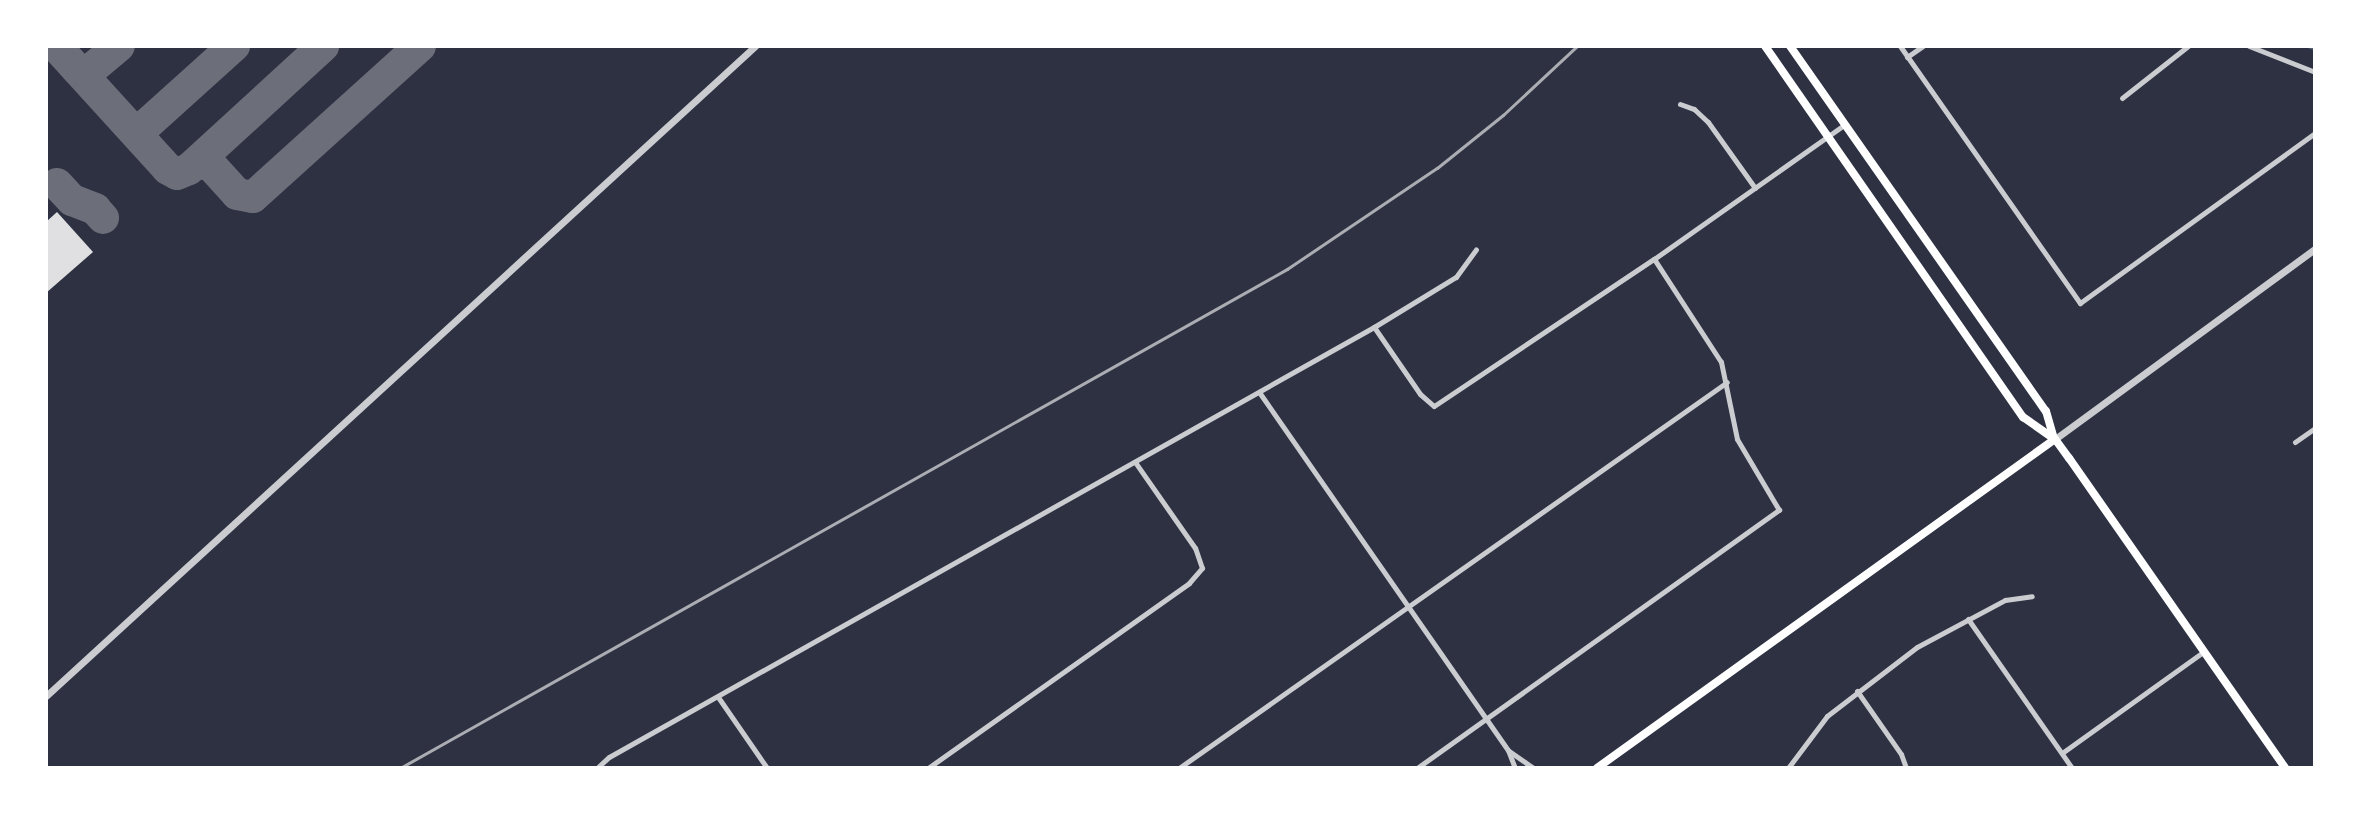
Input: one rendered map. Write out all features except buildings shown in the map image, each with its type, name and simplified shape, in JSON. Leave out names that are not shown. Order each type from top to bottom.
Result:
[{"type":"main road","points":[[1765,46],[2023,417],[2055,439]]},
{"type":"main road","points":[[1790,46],[2046,411],[2055,439],[2285,768]]},
{"type":"main road","points":[[1597,768],[2055,439]]},
{"type":"street","points":[[46,696],[755,46]]},
{"type":"street","points":[[1900,46],[2080,303],[2315,133]]},
{"type":"street","points":[[1907,57],[1923,46]]},
{"type":"street","points":[[2122,98],[2188,46]]},
{"type":"street","points":[[2249,46],[2315,72]]},
{"type":"street","points":[[1680,104],[1694,109],[1708,122],[1755,188]]},
{"type":"street","points":[[1374,327],[1420,394],[1434,406],[1451,398],[1636,268],[1654,259],[1844,125]]},
{"type":"street","points":[[597,768],[609,757],[1374,327],[1456,277],[1476,249]]},
{"type":"street","points":[[2055,439],[2315,249]]},
{"type":"street","points":[[1417,768],[1779,510],[1737,439],[1727,382],[1714,349],[1654,259]]},
{"type":"street","points":[[1179,768],[1727,382]]},
{"type":"street","points":[[1259,392],[1508,750],[1515,768]]},
{"type":"street","points":[[2295,442],[2315,428]]},
{"type":"street","points":[[928,768],[1189,583],[1202,568],[1195,548],[1135,462]]},
{"type":"street","points":[[1788,768],[1827,716],[1936,635],[2005,600],[2032,596]]},
{"type":"street","points":[[1968,619],[2072,768]]},
{"type":"street","points":[[2062,753],[2204,652]]},
{"type":"street","points":[[1857,691],[1901,754],[1906,768]]},
{"type":"street","points":[[718,697],[767,768]]},
{"type":"street","points":[[1508,750],[1533,768]]},
{"type":"waterway","points":[[2308,46],[2315,49]]},
{"type":"taxiway","points":[[56,46],[168,169],[177,174],[189,169],[323,46]]},
{"type":"taxiway","points":[[77,69],[89,71],[119,46]]},
{"type":"taxiway","points":[[127,124],[135,129],[145,126],[234,46]]},
{"type":"taxiway","points":[[194,165],[208,162],[237,194],[253,197],[420,46]]},
{"type":"taxiway","points":[[57,184],[72,200],[95,209],[103,218]]},
{"type":"railway","points":[[400,768],[1287,269],[1437,168],[1503,115],[1577,46]]}]
